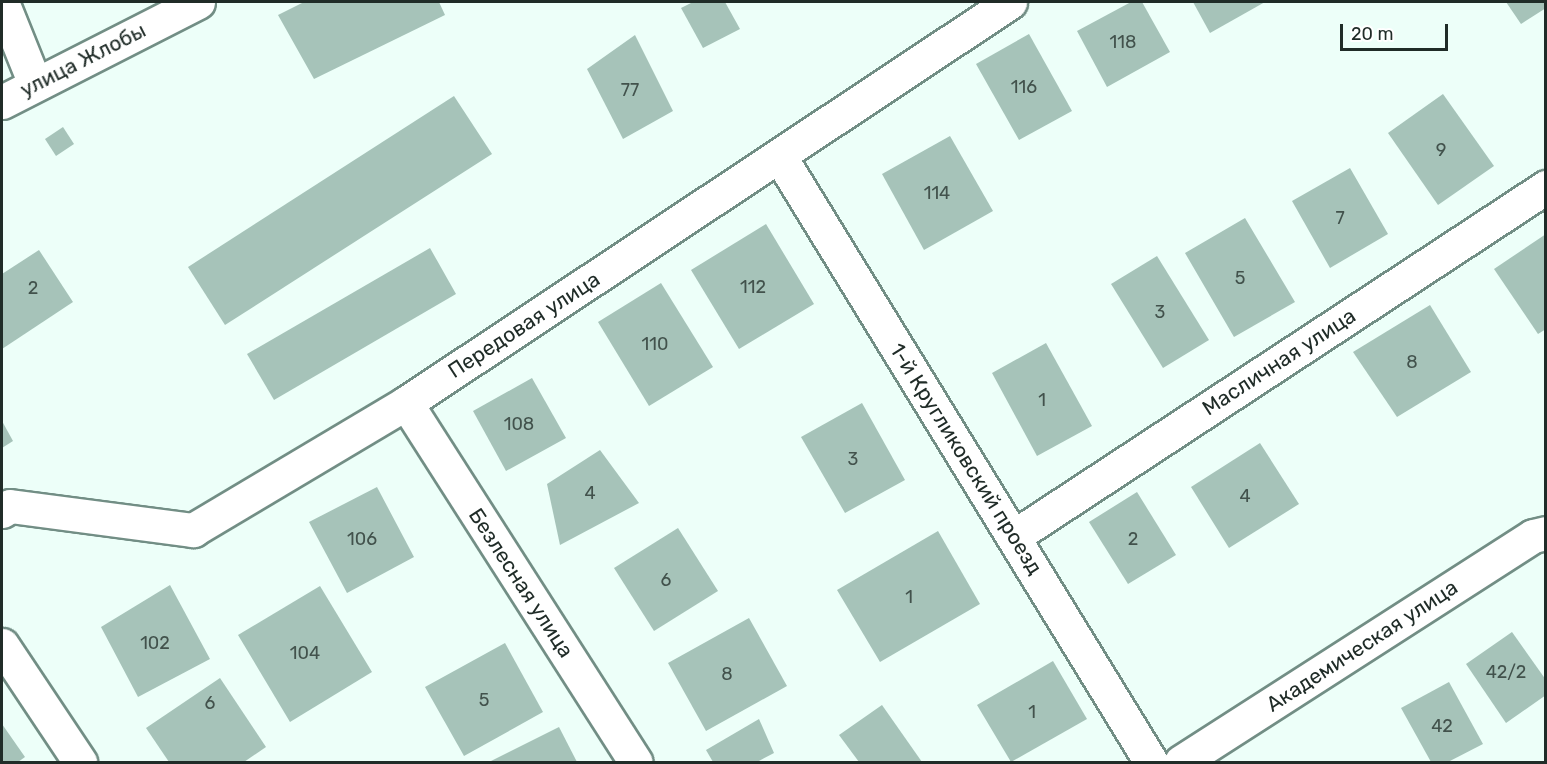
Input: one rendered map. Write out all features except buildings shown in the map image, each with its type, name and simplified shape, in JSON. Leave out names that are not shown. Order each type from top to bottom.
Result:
[{"type":"street","points":[[2,2],[35,84]]},
{"type":"street","name":"улица Жлобы","points":[[2,102],[198,2]]},
{"type":"street","name":"Передовая улица","points":[[2,511],[10,506],[193,530],[406,403],[780,157],[1010,2]]},
{"type":"street","name":"1-й Кругликовский проезд","points":[[780,157],[1151,762]]},
{"type":"street","name":"Масличная улица","points":[[1013,537],[1545,187]]},
{"type":"street","name":"Безлесная улица","points":[[406,403],[636,762]]},
{"type":"street","name":"Академическая улица","points":[[1181,762],[1533,536],[1545,533]]},
{"type":"street","points":[[2,645],[80,762]]}]
